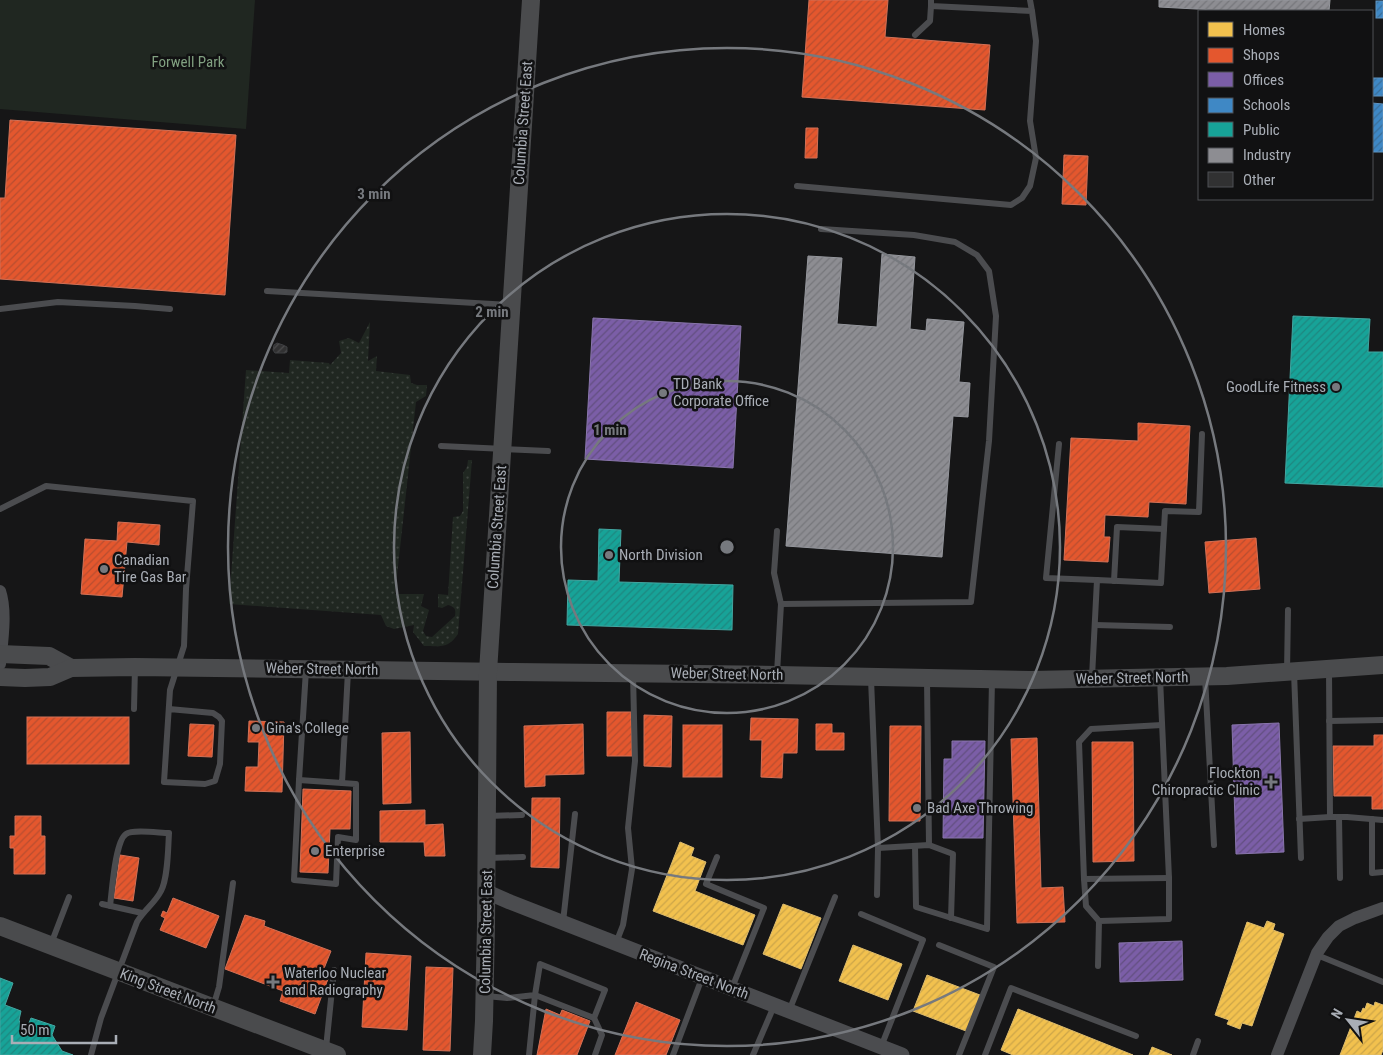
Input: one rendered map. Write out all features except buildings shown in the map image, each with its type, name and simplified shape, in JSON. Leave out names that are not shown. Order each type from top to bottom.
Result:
[{"type":"main road","name":"Columbia Street East","points":[[482,1055],[487,892],[488,672],[531,0]]},
{"type":"main road","name":"Weber Street North","points":[[0,657],[50,656],[71,668]]},
{"type":"main road","name":"Weber Street North","points":[[0,677],[26,678],[50,676],[71,668],[177,667],[777,674],[992,679],[1205,676],[1383,665]]},
{"type":"main road","name":"King Street North","points":[[0,926],[331,1053]]},
{"type":"street","points":[[0,591],[3,599],[3,635],[0,657]]},
{"type":"street","name":"Regina Street North","points":[[487,892],[902,1055]]},
{"type":"street","points":[[1277,1055],[1317,955],[1328,937],[1339,926],[1383,908]]},
{"type":"lane","points":[[797,186],[1011,205],[1022,198],[1030,186],[1036,158],[1030,121],[1036,41],[1030,0]]},
{"type":"lane","points":[[915,35],[930,22],[931,3],[1032,11]]},
{"type":"lane","points":[[781,604],[971,602],[989,441],[996,316],[989,272],[977,255],[956,242],[914,235],[821,229]]},
{"type":"lane","points":[[267,291],[512,305]]},
{"type":"lane","points":[[0,309],[58,302],[170,310]]},
{"type":"lane","points":[[1059,444],[1046,578],[1161,582],[1165,511],[1199,512],[1202,434]]},
{"type":"lane","points":[[441,446],[548,451]]},
{"type":"lane","points":[[0,509],[46,486],[193,501],[186,589],[184,646],[170,690],[168,709],[164,782],[210,784],[215,781],[220,764],[222,721],[213,713],[168,709]]},
{"type":"lane","points":[[1114,581],[1117,526],[1164,529]]},
{"type":"lane","points":[[777,531],[774,573],[781,604],[777,674]]},
{"type":"lane","points":[[1092,678],[1097,580]]},
{"type":"lane","points":[[1288,610],[1301,858]]},
{"type":"lane","points":[[1095,625],[1170,627]]},
{"type":"lane","points":[[134,709],[135,667]]},
{"type":"lane","points":[[299,780],[356,784],[356,840],[338,837],[336,884],[294,880],[299,780],[306,669]]},
{"type":"lane","points":[[1329,669],[1330,817]]},
{"type":"lane","points":[[342,783],[348,670]]},
{"type":"lane","points":[[616,943],[623,925],[632,868],[628,828],[635,761],[633,673]]},
{"type":"lane","points":[[871,676],[878,848],[877,895]]},
{"type":"lane","points":[[1205,676],[1214,845]]},
{"type":"lane","points":[[1099,921],[1169,919],[1169,878],[1160,677]]},
{"type":"lane","points":[[928,678],[929,845]]},
{"type":"lane","points":[[915,846],[916,907],[987,929],[992,679]]},
{"type":"lane","points":[[1329,721],[1383,720]]},
{"type":"lane","points":[[1098,966],[1099,921],[1086,906],[1079,742],[1091,730],[1162,725]]},
{"type":"lane","points":[[563,923],[575,814]]},
{"type":"lane","points":[[487,816],[522,815]]},
{"type":"lane","points":[[1299,819],[1339,817],[1383,820]]},
{"type":"lane","points":[[1339,817],[1340,878]]},
{"type":"lane","points":[[1372,819],[1372,873],[1383,872]]},
{"type":"lane","points":[[91,1055],[101,1018],[135,926],[142,913],[162,890],[170,833],[135,832],[125,835],[118,849],[110,906]]},
{"type":"lane","points":[[878,848],[929,845],[954,854],[951,918]]},
{"type":"lane","points":[[487,858],[523,857]]},
{"type":"lane","points":[[717,857],[706,884],[764,908],[732,988]]},
{"type":"lane","points":[[1084,880],[1169,878]]},
{"type":"lane","points":[[213,1008],[219,987],[233,883]]},
{"type":"lane","points":[[789,1011],[835,897]]},
{"type":"lane","points":[[51,946],[69,898]]},
{"type":"lane","points":[[102,904],[142,913]]},
{"type":"lane","points":[[861,914],[923,940],[881,1047]]},
{"type":"lane","points":[[939,945],[994,966],[959,1055]]},
{"type":"lane","points":[[1317,955],[1383,982]]},
{"type":"lane","points":[[529,1055],[540,964],[605,990],[594,1018]]},
{"type":"lane","points":[[331,1053],[334,970]]},
{"type":"lane","points":[[672,1055],[703,977]]},
{"type":"lane","points":[[985,1055],[1011,988],[1136,1036]]},
{"type":"lane","points":[[485,996],[507,998],[535,995],[594,1018],[602,1035],[595,1055]]},
{"type":"lane","points":[[753,1055],[774,1005]]},
{"type":"lane","points":[[1193,1055],[1198,1041]]},
{"type":"green space","name":"Forwell Park","points":[[0,0],[255,0],[246,129],[0,109]]},
{"type":"green space","points":[[370,322],[368,361],[377,356],[376,371],[410,375],[411,383],[427,385],[426,396],[416,402],[395,594],[424,594],[421,606],[429,610],[423,631],[426,636],[432,637],[455,616],[455,610],[452,607],[448,605],[442,608],[438,607],[438,594],[448,595],[453,517],[460,516],[463,511],[463,473],[467,467],[468,460],[472,460],[458,634],[451,642],[443,646],[424,646],[413,632],[414,625],[394,629],[386,626],[381,615],[229,604],[246,370],[289,373],[290,360],[329,363],[330,365],[341,353],[339,341],[349,338],[359,343]]},
{"type":"place","name":"GoodLife Fitness","points":[[1336,387]]},
{"type":"place","name":"TD Bank Corporate Office","points":[[663,393]]},
{"type":"place","name":"North Division","points":[[609,555]]},
{"type":"place","name":"Canadian Tire Gas Bar","points":[[104,569]]},
{"type":"place","name":"Gina's College","points":[[256,728]]},
{"type":"place","name":"Flockton Chiropractic Clinic","points":[[1271,782]]},
{"type":"place","name":"Bad Axe Throwing","points":[[917,808]]},
{"type":"place","name":"Enterprise","points":[[315,851]]},
{"type":"place","name":"Waterloo Nuclear and Radiography","points":[[273,982]]}]
